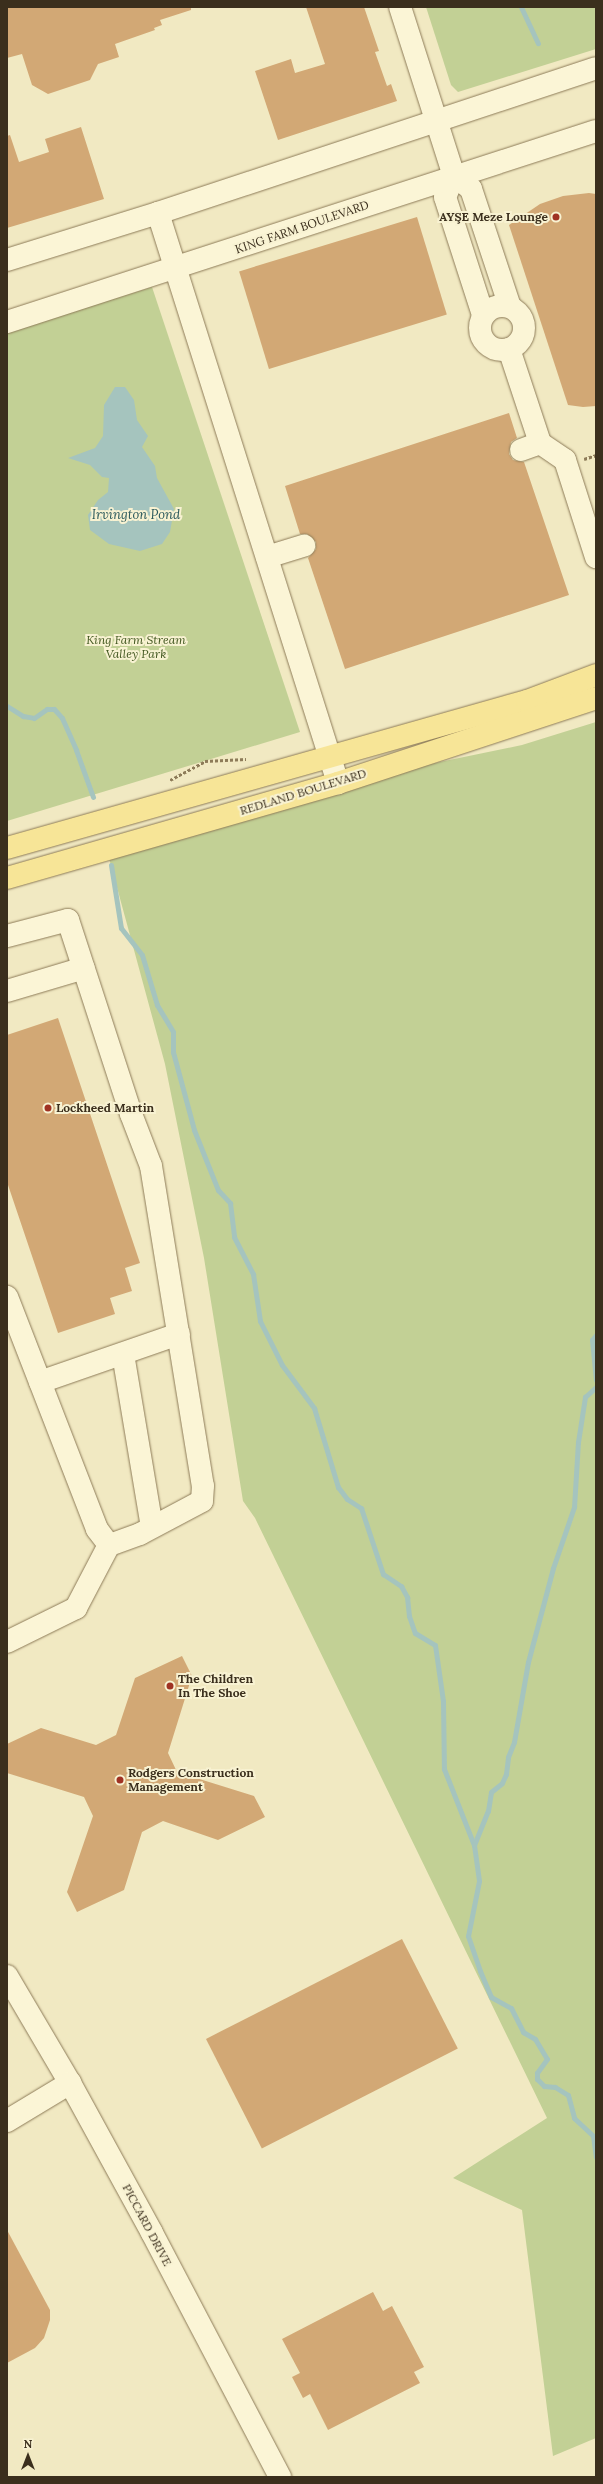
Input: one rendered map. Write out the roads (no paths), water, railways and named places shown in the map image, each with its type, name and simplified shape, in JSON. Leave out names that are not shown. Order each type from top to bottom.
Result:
[{"type":"main road","name":"REDLAND BOULEVARD","points":[[7,848],[527,701],[596,675]]},
{"type":"main road","name":"REDLAND BOULEVARD","points":[[7,878],[338,783],[596,698]]},
{"type":"street","points":[[400,7],[454,176],[471,189],[510,307],[521,316],[524,333],[520,341],[509,349],[495,349],[483,340],[479,330],[483,315],[445,197],[454,176]]},
{"type":"street","points":[[7,260],[158,214],[436,120],[596,68]]},
{"type":"street","name":"KING FARM BOULEVARD","points":[[7,322],[175,270],[454,176],[596,131]]},
{"type":"street","points":[[158,214],[338,783]]},
{"type":"street","points":[[483,315],[494,307],[510,307]]},
{"type":"street","points":[[509,349],[530,447],[565,460],[596,557]]},
{"type":"street","points":[[267,558],[304,546]]},
{"type":"street","points":[[7,936],[68,920],[131,1114],[151,1166],[203,1486],[202,1501],[152,1527],[109,1545],[76,1608],[7,1642]]},
{"type":"street","points":[[7,991],[84,968]]},
{"type":"street","points":[[7,1297],[97,1529],[109,1545]]},
{"type":"street","points":[[40,1382],[179,1334]]},
{"type":"street","points":[[124,1354],[152,1527]]},
{"type":"street","name":"PICCARD DRIVE","points":[[7,1976],[70,2083],[280,2477]]},
{"type":"street","points":[[7,2121],[70,2083]]},
{"type":"water","name":"Irvington Pond","points":[[115,387],[125,387],[134,400],[137,420],[148,436],[142,447],[155,466],[157,478],[174,509],[170,532],[162,544],[140,551],[109,544],[90,530],[88,515],[98,500],[108,492],[109,478],[102,477],[90,465],[68,458],[95,448],[103,436],[104,405]]},
{"type":"waterway","points":[[521,7],[538,43]]},
{"type":"waterway","points":[[7,706],[23,716],[34,718],[47,709],[54,709],[62,718],[76,750],[93,797]]},
{"type":"waterway","points":[[111,865],[121,928],[142,955],[157,1005],[173,1032],[173,1052],[194,1130],[218,1190],[230,1203],[234,1237],[253,1274],[260,1321],[282,1365],[314,1408],[338,1487],[347,1499],[361,1508],[383,1574],[401,1586],[407,1597],[409,1616],[415,1633],[435,1645],[443,1701],[444,1769],[474,1845],[479,1881],[468,1936],[480,1971],[491,1997],[511,2008],[523,2032],[535,2039],[547,2059],[537,2073],[537,2079],[544,2086],[555,2087],[568,2095],[574,2118],[593,2136],[596,2157]]},
{"type":"waterway","points":[[596,1335],[592,1340],[596,1380]]},
{"type":"waterway","points":[[474,1845],[488,1811],[491,1792],[502,1783],[506,1774],[508,1757],[514,1742],[528,1662],[553,1568],[574,1507],[578,1442],[585,1397],[596,1387]]},
{"type":"place","name":"AYŞE Meze Lounge","points":[[556,217]]},
{"type":"place","name":"Lockheed Martin","points":[[48,1108]]},
{"type":"place","name":"The Children In The Shoe","points":[[170,1686]]},
{"type":"place","name":"Rodgers Construction Management","points":[[120,1780]]},
{"type":"park label","name":"King Farm Stream Valley Park","points":[[136,647]]}]
